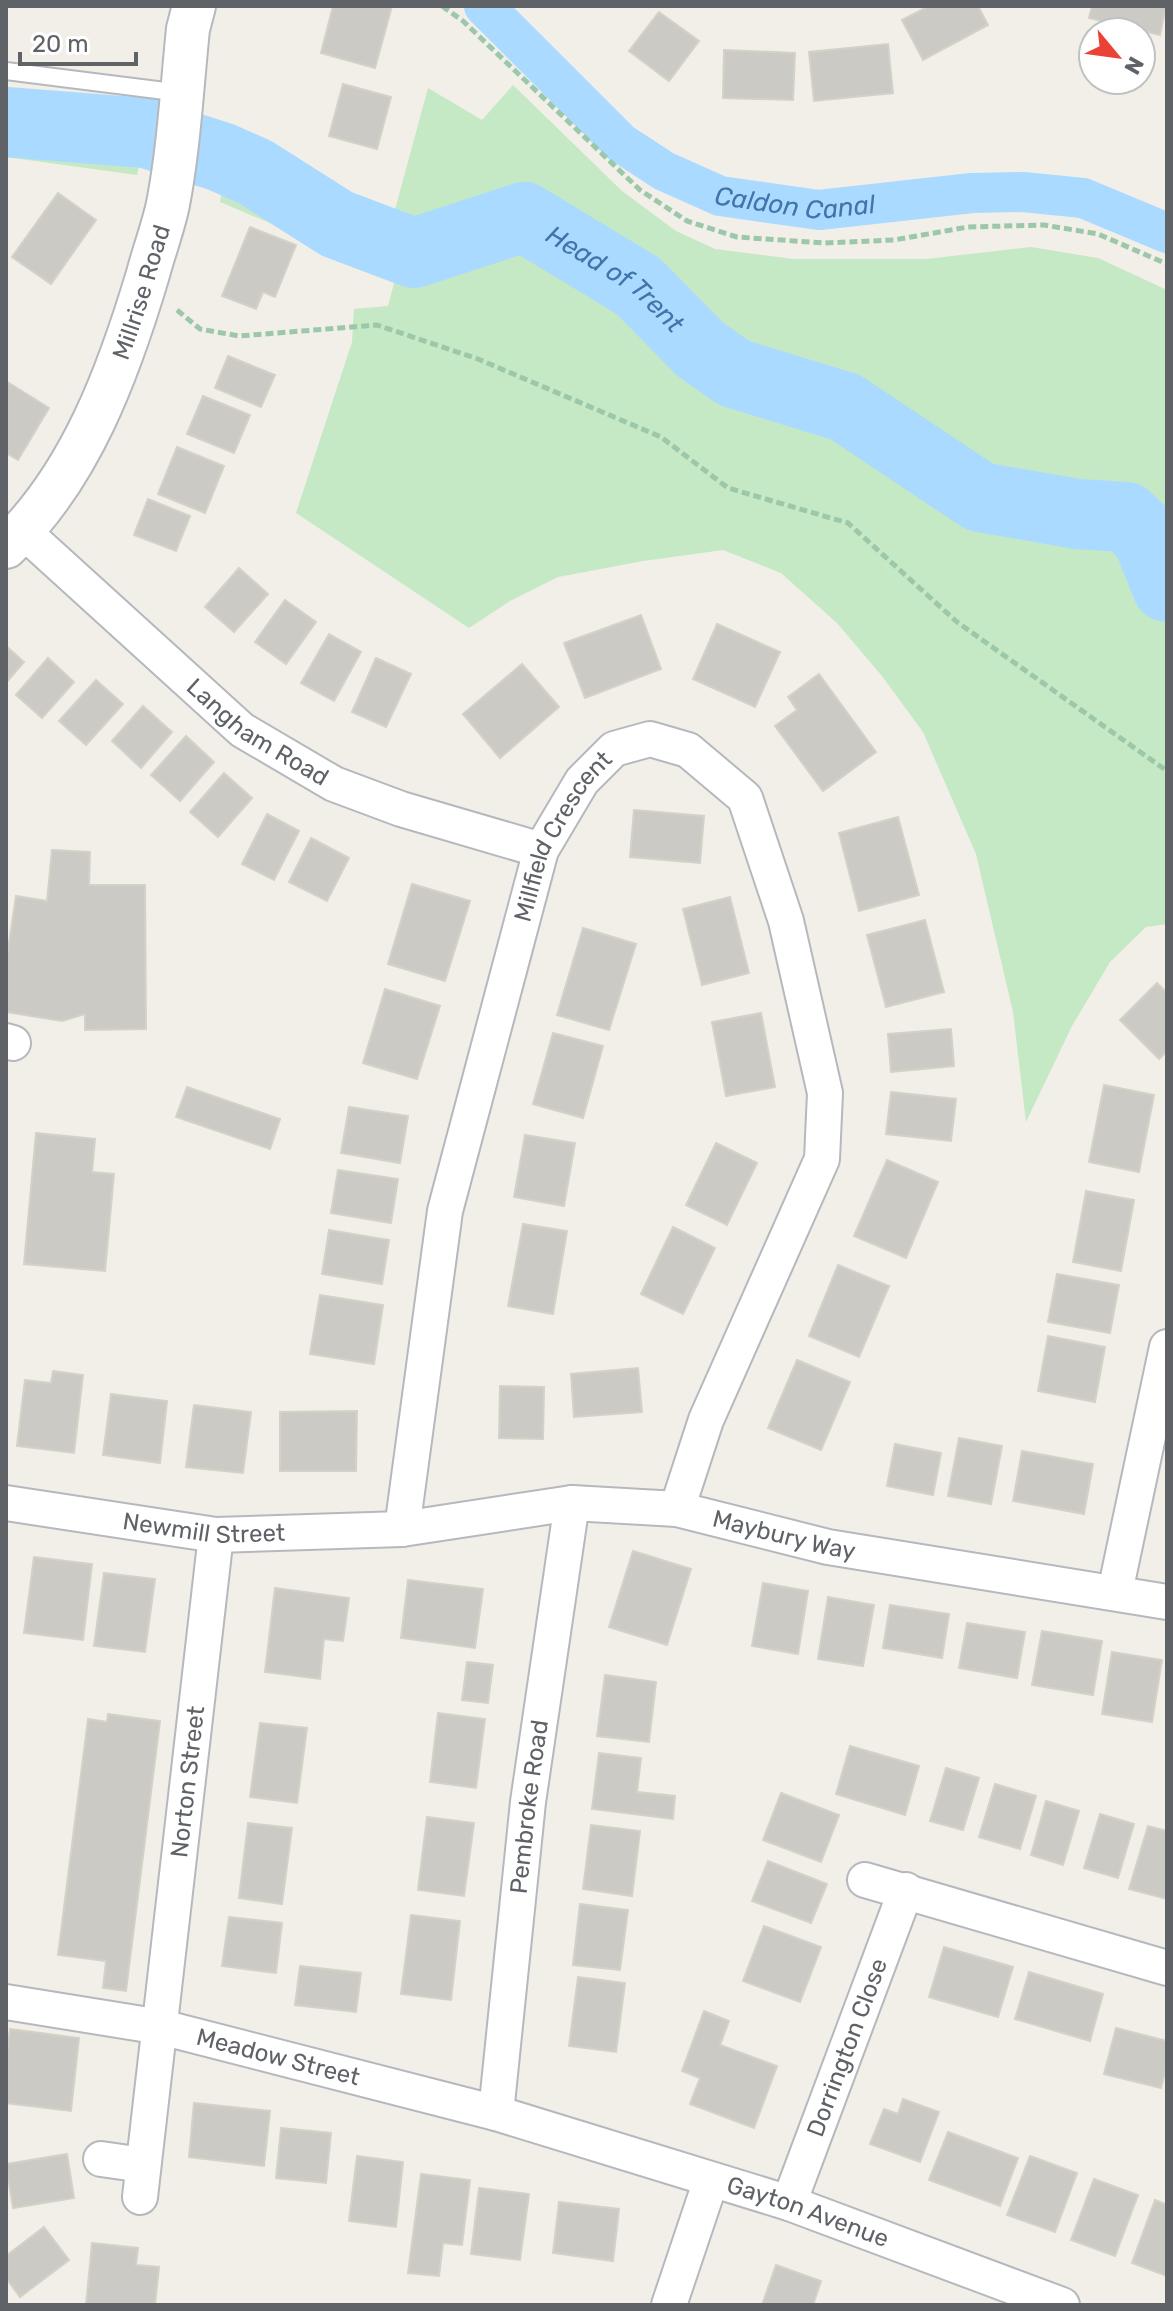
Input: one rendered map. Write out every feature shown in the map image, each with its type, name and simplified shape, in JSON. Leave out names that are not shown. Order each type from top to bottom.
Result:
[{"type":"street","name":"Millrise Road","points":[[14,539],[54,490],[88,432],[119,365],[168,206],[188,29],[194,6]]},
{"type":"street","name":"Langham Road","points":[[14,539],[242,730],[334,784],[401,809],[541,850]]},
{"type":"street","name":"Millfield Crescent","points":[[402,1529],[445,1211],[541,850],[582,781],[614,749],[650,739],[688,750],[745,798],[786,921],[825,1093],[822,1159],[706,1420],[677,1509]]},
{"type":"street","points":[[1115,1592],[1167,1347]]},
{"type":"street","name":"Newmill Street","points":[[6,1503],[216,1535],[402,1529]]},
{"type":"street","name":"Maybury Way","points":[[402,1529],[572,1503],[677,1509],[828,1547],[1167,1602]]},
{"type":"street","name":"Pembroke Road","points":[[496,2113],[528,1802],[572,1503]]},
{"type":"street","name":"Norton Street","points":[[101,2159],[141,2181],[216,1535]]},
{"type":"street","points":[[865,1880],[1167,1968]]},
{"type":"street","name":"Dorrington Close","points":[[789,2203],[906,1890]]},
{"type":"street","name":"Meadow Street","points":[[6,2002],[161,2027],[496,2113],[548,2131]]},
{"type":"street","name":"Gayton Avenue","points":[[548,2131],[789,2203],[1062,2305]]},
{"type":"street","points":[[669,2305],[711,2180]]},
{"type":"lane","points":[[6,71],[180,102]]},
{"type":"path","points":[[442,6],[463,21],[640,190],[687,221],[737,237],[824,243],[894,240],[968,227],[1044,225],[1098,234],[1167,264]]},
{"type":"path","points":[[145,285],[200,329],[239,336],[377,325],[478,359],[661,437],[728,488],[848,523],[957,622],[1167,771]]},
{"type":"green space","points":[[513,85],[622,191],[676,231],[715,249],[793,259],[926,259],[1031,247],[1098,258],[1167,290],[1167,924],[1146,927],[1110,962],[1072,1026],[1026,1122],[1013,1012],[976,854],[923,732],[882,676],[837,623],[781,573],[723,550],[643,561],[558,577],[510,601],[469,628],[296,513],[352,342],[354,309],[388,306],[396,276],[220,202],[229,141],[393,217],[428,88],[482,120]]},
{"type":"green space","points":[[6,103],[150,112],[137,175],[6,157]]},
{"type":"building","points":[[333,6],[392,6],[375,68],[321,53]]},
{"type":"building","points":[[929,6],[978,6],[988,25],[923,60],[902,20]]},
{"type":"building","points":[[1092,6],[1166,6],[1160,35],[1157,34],[1157,16],[1090,16]]},
{"type":"building","points":[[659,12],[699,41],[669,81],[629,51]]},
{"type":"building","points":[[888,44],[893,93],[814,101],[809,52]]},
{"type":"building","points":[[724,50],[795,53],[793,100],[723,98]]},
{"type":"building","points":[[343,84],[391,97],[377,149],[329,136]]},
{"type":"building","points":[[58,193],[96,220],[51,284],[12,257]]},
{"type":"building","points":[[250,227],[296,245],[275,297],[263,292],[256,309],[222,296]]},
{"type":"building","points":[[228,356],[275,375],[261,407],[215,388]]},
{"type":"building","points":[[6,381],[49,408],[18,460],[6,453]]},
{"type":"building","points":[[203,396],[250,415],[234,453],[187,434]]},
{"type":"building","points":[[177,447],[224,466],[205,513],[158,494]]},
{"type":"building","points":[[148,499],[190,516],[176,551],[134,535]]},
{"type":"building","points":[[239,568],[268,594],[234,632],[205,607]]},
{"type":"building","points":[[285,600],[316,622],[286,664],[255,642]]},
{"type":"building","points":[[641,615],[661,669],[585,698],[564,643]]},
{"type":"building","points":[[717,624],[780,652],[755,707],[693,679]]},
{"type":"building","points":[[329,634],[361,652],[334,701],[301,683]]},
{"type":"building","points":[[6,646],[24,662],[6,683]]},
{"type":"building","points":[[48,658],[74,682],[42,718],[16,695]]},
{"type":"building","points":[[376,658],[411,674],[386,727],[352,712]]},
{"type":"building","points":[[522,664],[559,707],[500,758],[463,714]]},
{"type":"building","points":[[819,674],[876,752],[823,791],[775,726],[797,710],[788,697]]},
{"type":"building","points":[[96,680],[123,704],[86,745],[59,721]]},
{"type":"building","points":[[143,706],[172,732],[141,768],[112,741]]},
{"type":"building","points":[[186,736],[214,762],[180,801],[151,775]]},
{"type":"building","points":[[224,773],[252,798],[218,837],[190,812]]},
{"type":"building","points":[[634,810],[704,816],[700,863],[630,857]]},
{"type":"building","points":[[267,814],[299,831],[274,880],[242,864]]},
{"type":"building","points":[[898,817],[919,895],[859,911],[839,833]]},
{"type":"building","points":[[311,838],[349,858],[327,901],[289,882]]},
{"type":"building","points":[[52,850],[90,852],[89,885],[145,885],[146,1029],[85,1030],[85,1014],[62,1021],[6,1012],[6,963],[16,896],[47,901]]},
{"type":"building","points":[[412,884],[470,901],[445,981],[388,964]]},
{"type":"building","points":[[730,897],[749,973],[702,985],[683,909]]},
{"type":"building","points":[[925,920],[944,992],[886,1007],[867,935]]},
{"type":"building","points":[[583,928],[636,944],[609,1030],[557,1015]]},
{"type":"building","points":[[1157,983],[1167,993],[1167,1051],[1159,1059],[1120,1020]]},
{"type":"building","points":[[385,989],[440,1006],[417,1079],[363,1063]]},
{"type":"building","points":[[761,1013],[775,1087],[726,1096],[712,1022]]},
{"type":"building","points":[[951,1029],[954,1066],[891,1072],[888,1034]]},
{"type":"building","points":[[553,1033],[603,1046],[583,1118],[533,1104]]},
{"type":"building","points":[[1104,1085],[1154,1095],[1139,1172],[1089,1162]]},
{"type":"building","points":[[187,1087],[280,1119],[270,1149],[176,1117]]},
{"type":"building","points":[[891,1092],[956,1099],[951,1141],[886,1134]]},
{"type":"building","points":[[349,1107],[408,1116],[400,1163],[341,1153]]},
{"type":"building","points":[[36,1133],[95,1139],[92,1172],[114,1174],[105,1271],[24,1264]]},
{"type":"building","points":[[525,1135],[575,1143],[564,1206],[514,1197]]},
{"type":"building","points":[[716,1143],[757,1163],[727,1225],[686,1205]]},
{"type":"building","points":[[887,1160],[938,1182],[906,1258],[854,1236]]},
{"type":"building","points":[[338,1170],[398,1179],[391,1223],[331,1213]]},
{"type":"building","points":[[1086,1191],[1134,1200],[1121,1271],[1073,1262]]},
{"type":"building","points":[[523,1224],[567,1231],[553,1314],[508,1306]]},
{"type":"building","points":[[673,1227],[715,1248],[683,1314],[641,1294]]},
{"type":"building","points":[[329,1230],[389,1240],[382,1284],[322,1274]]},
{"type":"building","points":[[838,1265],[889,1286],[859,1357],[809,1336]]},
{"type":"building","points":[[1057,1274],[1119,1285],[1110,1333],[1048,1322]]},
{"type":"building","points":[[320,1295],[383,1305],[374,1364],[310,1354]]},
{"type":"building","points":[[1048,1336],[1105,1347],[1095,1402],[1038,1391]]},
{"type":"building","points":[[797,1360],[850,1382],[821,1450],[768,1428]]},
{"type":"building","points":[[638,1368],[642,1412],[574,1417],[571,1374]]},
{"type":"building","points":[[53,1371],[83,1375],[74,1453],[17,1446],[25,1380],[51,1383]]},
{"type":"building","points":[[500,1386],[544,1387],[543,1439],[499,1438]]},
{"type":"building","points":[[111,1394],[167,1401],[160,1463],[103,1455]]},
{"type":"building","points":[[194,1405],[251,1412],[243,1473],[186,1467]]},
{"type":"building","points":[[357,1411],[356,1471],[280,1471],[280,1412]]},
{"type":"building","points":[[959,1438],[1002,1446],[991,1504],[948,1496]]},
{"type":"building","points":[[895,1444],[941,1453],[933,1495],[887,1486]]},
{"type":"building","points":[[1022,1451],[1093,1464],[1084,1514],[1013,1501]]},
{"type":"building","points":[[633,1551],[691,1569],[667,1645],[609,1627]]},
{"type":"building","points":[[34,1557],[92,1564],[83,1640],[24,1633]]},
{"type":"building","points":[[104,1573],[155,1579],[145,1652],[94,1646]]},
{"type":"building","points":[[408,1580],[483,1589],[475,1648],[401,1638]]},
{"type":"building","points":[[763,1583],[808,1591],[798,1654],[752,1646]]},
{"type":"building","points":[[275,1588],[349,1598],[343,1641],[324,1639],[320,1679],[265,1672]]},
{"type":"building","points":[[828,1597],[874,1605],[863,1666],[818,1659]]},
{"type":"building","points":[[890,1605],[949,1614],[942,1658],[883,1648]]},
{"type":"building","points":[[967,1623],[1025,1632],[1017,1678],[959,1668]]},
{"type":"building","points":[[1042,1631],[1102,1641],[1093,1695],[1032,1685]]},
{"type":"building","points":[[1112,1652],[1162,1660],[1152,1722],[1102,1714]]},
{"type":"building","points":[[467,1662],[493,1665],[488,1703],[462,1700]]},
{"type":"building","points":[[605,1675],[656,1682],[649,1742],[597,1736]]},
{"type":"building","points":[[438,1713],[485,1719],[476,1788],[430,1782]]},
{"type":"building","points":[[108,1714],[160,1721],[126,1991],[103,1988],[106,1961],[58,1955],[88,1719],[107,1722]]},
{"type":"building","points":[[260,1723],[307,1728],[297,1803],[250,1797]]},
{"type":"building","points":[[850,1746],[919,1766],[905,1815],[836,1794]]},
{"type":"building","points":[[599,1753],[641,1758],[637,1792],[675,1796],[673,1819],[592,1809]]},
{"type":"building","points":[[946,1768],[979,1778],[963,1830],[930,1821]]},
{"type":"building","points":[[995,1784],[1036,1796],[1020,1849],[979,1837]]},
{"type":"building","points":[[781,1793],[839,1815],[821,1862],[763,1840]]},
{"type":"building","points":[[1046,1801],[1079,1811],[1063,1865],[1031,1855]]},
{"type":"building","points":[[1100,1814],[1134,1824],[1118,1878],[1084,1868]]},
{"type":"building","points":[[427,1817],[474,1823],[464,1896],[418,1890]]},
{"type":"building","points":[[248,1823],[292,1828],[282,1904],[239,1898]]},
{"type":"building","points":[[591,1825],[640,1831],[632,1896],[583,1889]]},
{"type":"building","points":[[1148,1826],[1167,1831],[1167,1899],[1129,1889]]},
{"type":"building","points":[[768,1861],[827,1884],[811,1923],[752,1901]]},
{"type":"building","points":[[580,1904],[628,1910],[620,1970],[573,1965]]},
{"type":"building","points":[[411,1915],[460,1921],[451,2000],[401,1994]]},
{"type":"building","points":[[229,1917],[282,1923],[276,1973],[222,1966]]},
{"type":"building","points":[[764,1926],[821,1947],[800,2002],[743,1981]]},
{"type":"building","points":[[944,1947],[1013,1967],[998,2017],[929,1997]]},
{"type":"building","points":[[300,1966],[361,1973],[356,2012],[295,2005]]},
{"type":"building","points":[[1029,1972],[1103,1994],[1090,2041],[1015,2019]]},
{"type":"building","points":[[578,1977],[625,1983],[616,2052],[569,2046]]},
{"type":"building","points":[[704,2011],[729,2021],[720,2045],[777,2066],[754,2128],[690,2104],[700,2078],[682,2071]]},
{"type":"building","points":[[1116,2028],[1167,2041],[1167,2065],[1161,2088],[1104,2074]]},
{"type":"building","points":[[10,2029],[79,2038],[71,2111],[6,2103]]},
{"type":"building","points":[[903,2099],[939,2112],[920,2162],[870,2144],[884,2109],[898,2114]]},
{"type":"building","points":[[194,2103],[270,2111],[264,2166],[189,2157]]},
{"type":"building","points":[[281,2128],[331,2133],[326,2183],[276,2178]]},
{"type":"building","points":[[948,2132],[1018,2158],[1000,2206],[929,2180]]},
{"type":"building","points":[[67,2154],[74,2198],[13,2208],[6,2164]]},
{"type":"building","points":[[357,2156],[403,2162],[396,2227],[349,2221]]},
{"type":"building","points":[[1030,2156],[1077,2173],[1055,2232],[1007,2215]]},
{"type":"building","points":[[421,2174],[470,2180],[462,2245],[443,2243],[439,2276],[408,2273]]},
{"type":"building","points":[[1094,2179],[1138,2195],[1115,2256],[1071,2240]]},
{"type":"building","points":[[479,2188],[529,2194],[520,2260],[471,2254]]},
{"type":"building","points":[[1155,2200],[1167,2205],[1167,2276],[1132,2263]]},
{"type":"building","points":[[559,2202],[619,2209],[613,2261],[553,2253]]},
{"type":"building","points":[[44,2227],[69,2260],[20,2297],[6,2278],[6,2256]]},
{"type":"building","points":[[92,2243],[138,2248],[136,2265],[159,2267],[155,2305],[86,2305]]},
{"type":"building","points":[[776,2265],[821,2281],[813,2305],[762,2305]]},
{"type":"waterway","name":"Caldon Canal","points":[[484,6],[621,143],[664,171],[720,196],[819,210],[972,193],[1023,192],[1083,198],[1167,233]]},
{"type":"waterway","name":"Head of Trent","points":[[6,122],[146,133],[221,157],[255,172],[337,224],[414,253],[524,217],[638,286],[700,349],[734,373],[845,407],[980,497],[1077,514],[1126,517],[1147,537],[1167,587]]}]
